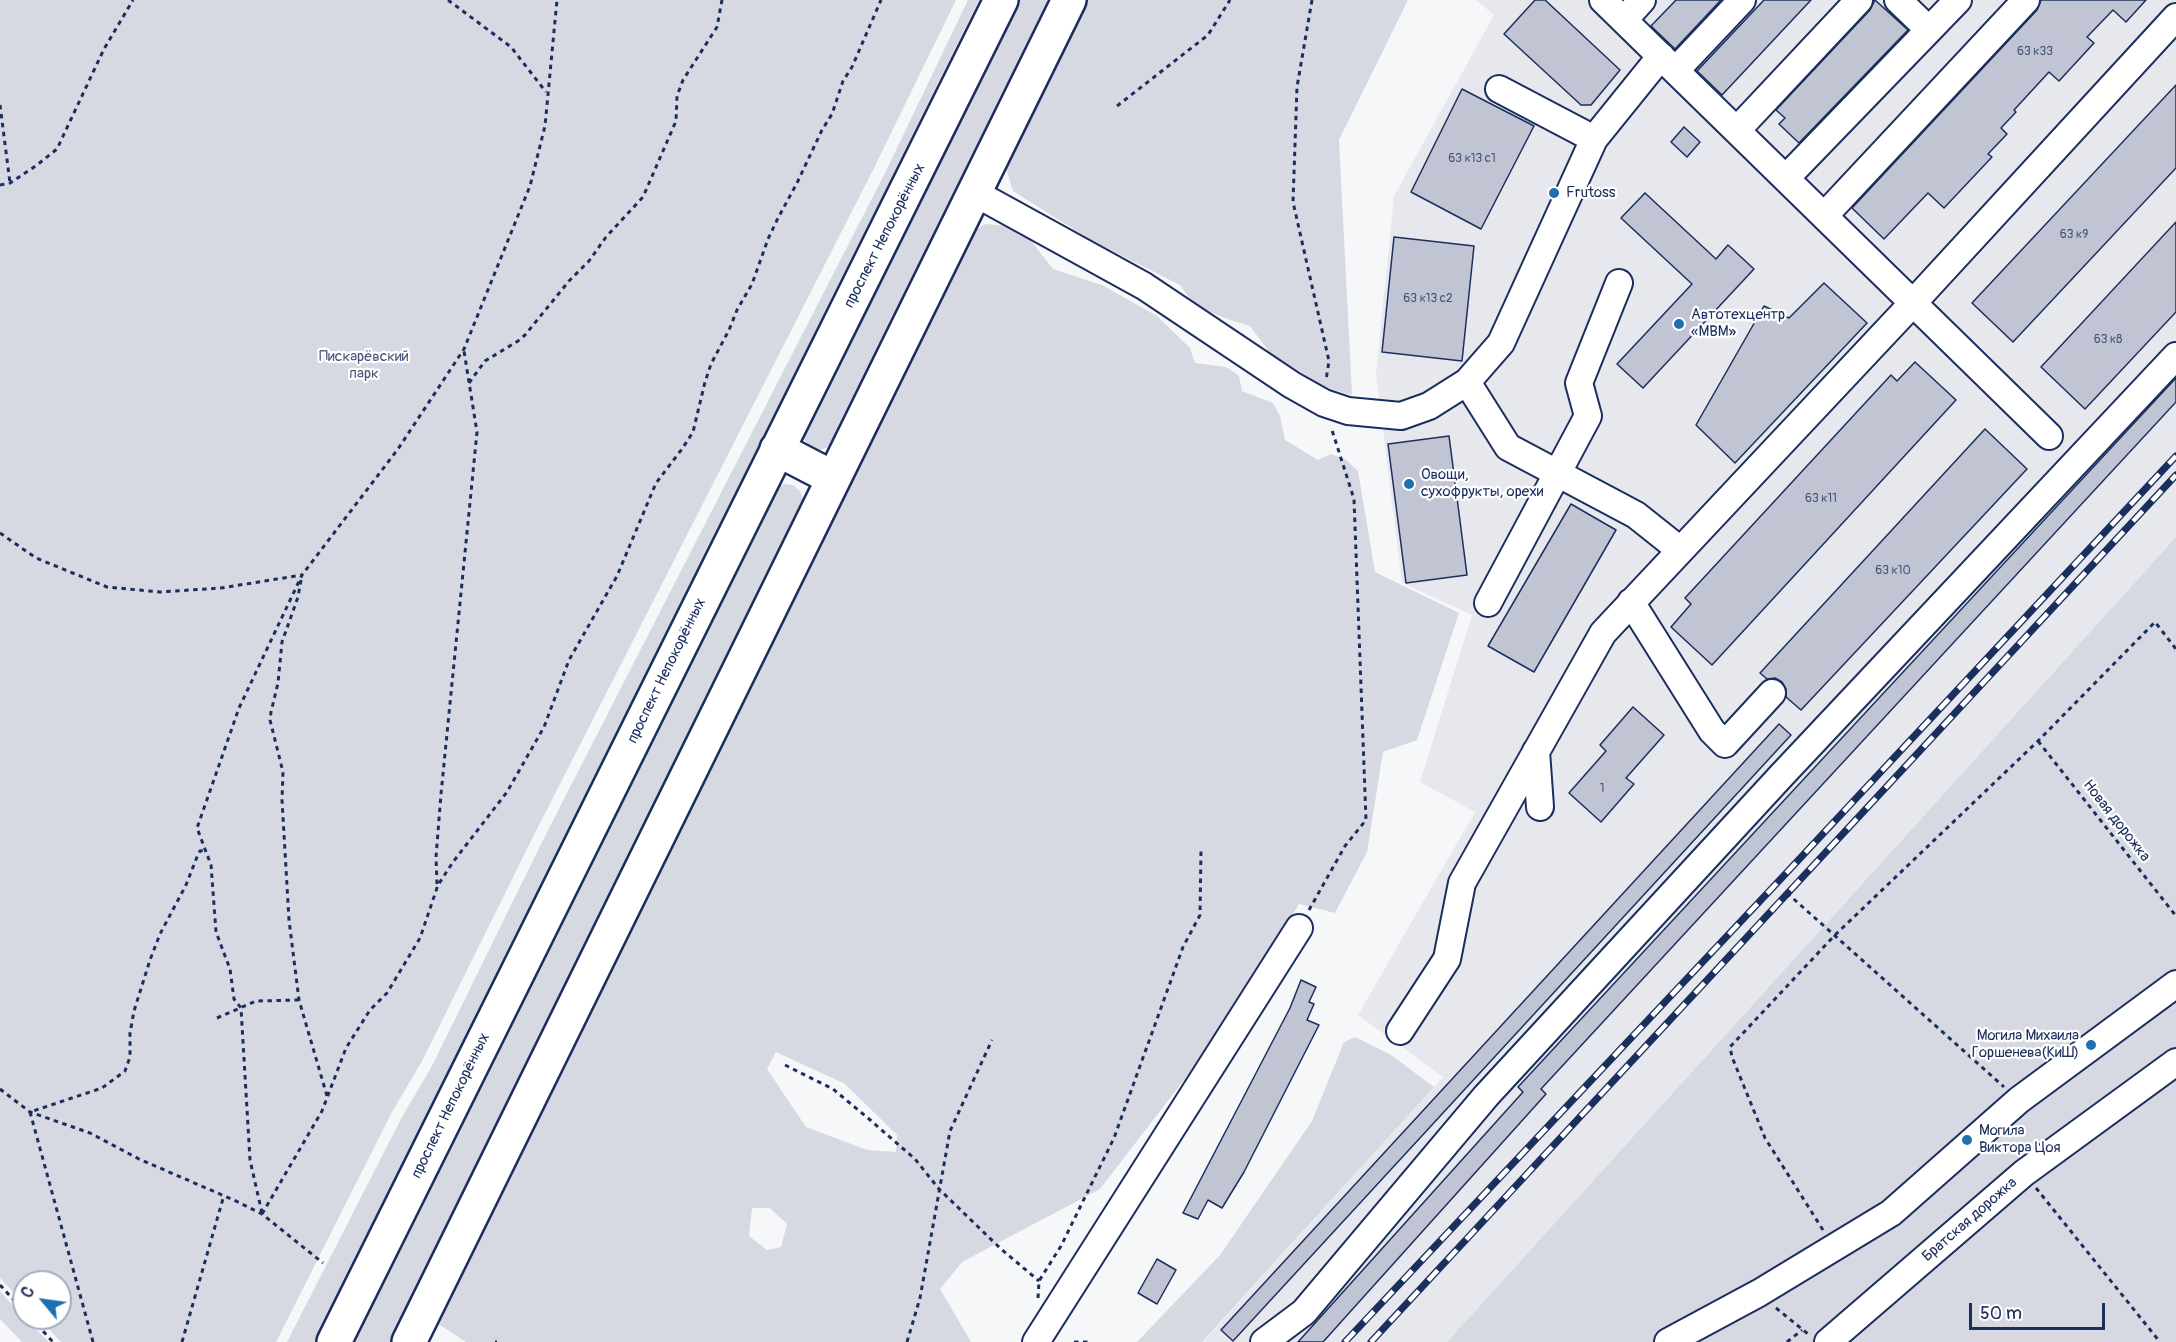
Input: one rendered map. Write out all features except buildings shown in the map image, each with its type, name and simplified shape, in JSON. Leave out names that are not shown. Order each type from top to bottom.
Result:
[{"type":"main road","name":"проспект Непокорённых","points":[[334,1342],[1001,0]]},
{"type":"main road","points":[[409,1342],[1069,0]]},
{"type":"main road","points":[[777,449],[833,478]]},
{"type":"street","points":[[1604,0],[2049,436]]},
{"type":"street","points":[[1624,20],[1641,0]]},
{"type":"street","points":[[975,193],[1144,286],[1292,385],[1324,403],[1348,411],[1401,416],[1429,406],[1467,382],[1501,343],[1594,139],[1669,63],[1742,0]]},
{"type":"street","points":[[1737,130],[1859,0]]},
{"type":"street","points":[[1898,0],[1929,30]]},
{"type":"street","points":[[1786,178],[1958,0]]},
{"type":"street","points":[[1824,216],[2026,0]]},
{"type":"street","points":[[1400,1031],[1447,959],[1462,883],[1603,633],[1912,304],[2176,17]]},
{"type":"street","points":[[1499,89],[1594,139]]},
{"type":"street","points":[[1488,603],[1588,416],[1579,383],[1618,283]]},
{"type":"street","points":[[1264,1342],[1304,1312],[1486,1096],[1781,776],[2176,356]]},
{"type":"street","points":[[1467,382],[1508,447],[1636,515],[1680,550]]},
{"type":"street","points":[[1631,602],[1712,731],[1725,744],[1772,693]]},
{"type":"street","points":[[1536,752],[1540,807]]},
{"type":"street","points":[[1036,1342],[1299,928]]},
{"type":"street","points":[[1668,1342],[1759,1293],[1891,1213],[2019,1100],[2176,984]]},
{"type":"street","name":"Братская дорожка","points":[[1822,1340],[2024,1173],[2176,1062]]},
{"type":"path","points":[[0,185],[10,183],[57,149],[104,49],[133,0]]},
{"type":"path","points":[[448,0],[511,47],[547,94]]},
{"type":"path","points":[[262,1215],[250,1160],[241,1008],[234,999],[230,969],[216,932],[213,876],[206,850],[196,828],[238,708],[302,575],[398,449],[464,349],[530,186],[545,126],[557,0]]},
{"type":"path","points":[[469,383],[485,361],[525,335],[569,281],[590,261],[606,237],[643,197],[676,121],[676,96],[683,80],[717,27],[722,0]]},
{"type":"path","points":[[262,1215],[306,1141],[328,1097],[346,1048],[370,1010],[387,993],[420,938],[438,885],[517,776],[544,728],[569,660],[617,576],[656,483],[693,432],[711,364],[752,284],[778,218],[832,114],[843,81],[852,68],[881,0]]},
{"type":"path","points":[[1117,106],[1208,34],[1230,0]]},
{"type":"path","points":[[0,105],[10,183]]},
{"type":"path","points":[[438,885],[436,857],[441,794],[477,432],[464,349]]},
{"type":"path","points":[[0,533],[36,558],[107,587],[159,592],[221,588],[302,575]]},
{"type":"path","points":[[302,575],[298,597],[282,642],[278,683],[270,720],[283,772],[282,800],[289,920],[299,1000],[328,1097]]},
{"type":"path","points":[[1834,1247],[1765,1138],[1730,1047],[1834,936],[2037,741],[2155,622],[2176,648]]},
{"type":"path","name":"Новая дорожка","points":[[2037,741],[2176,916]]},
{"type":"path","points":[[1299,928],[1345,846]]},
{"type":"path","points":[[30,1112],[102,1088],[125,1071],[130,1056],[130,1033],[134,1011],[150,960],[200,851],[206,850]]},
{"type":"path","points":[[1038,1301],[1039,1281],[1061,1246],[1114,1138],[1183,947],[1200,915],[1202,850]]},
{"type":"path","points":[[1787,893],[2019,1100]]},
{"type":"path","points":[[218,1018],[256,1001],[299,1000]]},
{"type":"path","points":[[907,1342],[920,1298],[950,1131],[992,1040]]},
{"type":"path","points":[[785,1065],[833,1089],[915,1160],[939,1189],[1001,1249],[1039,1281]]},
{"type":"path","points":[[0,1089],[30,1112],[90,1133],[139,1159],[262,1215],[322,1263]]},
{"type":"path","points":[[30,1112],[93,1342]]},
{"type":"path","points":[[2024,1173],[2160,1342]]},
{"type":"path","points":[[182,1342],[224,1196]]},
{"type":"path","points":[[0,1285],[12,1298]]},
{"type":"path","points":[[1759,1293],[1802,1330],[1822,1340]]},
{"type":"path","points":[[42,1330],[53,1342]]},
{"type":"path","points":[[1787,1342],[1802,1330]]},
{"type":"path","points":[[1074,1342],[1090,1342]]},
{"type":"shaded area","points":[[1476,0],[2176,0],[2176,537],[1447,1342],[1203,1342],[1443,1077],[1358,1015],[1475,812],[1420,782],[1472,615],[1402,583],[1376,373],[1394,196],[1494,15]]},
{"type":"green space","name":"Пискарёвский парк","points":[[0,0],[956,0],[874,168],[534,835],[422,1061],[392,1112],[276,1342],[61,1342],[50,1330],[72,1330],[72,1270],[12,1270],[12,1290],[0,1278]]},
{"type":"green space","points":[[968,0],[979,0],[317,1342],[287,1342],[402,1117],[432,1066],[544,838],[885,173]]},
{"type":"green space","points":[[1013,0],[1053,0],[835,440],[829,447],[820,450],[812,448],[805,441],[803,433]]},
{"type":"green space","points":[[1086,0],[1408,0],[1339,140],[1352,395],[1324,387],[1270,353],[1250,326],[1195,306],[1180,285],[1089,239],[1013,191],[1006,168],[1009,156]]},
{"type":"green space","points":[[985,224],[1009,226],[1028,237],[1053,269],[1102,285],[1157,316],[1190,348],[1195,363],[1226,367],[1239,376],[1242,391],[1273,403],[1280,416],[1285,440],[1318,460],[1331,454],[1345,459],[1358,471],[1375,572],[1459,613],[1417,740],[1383,752],[1367,852],[1335,913],[1299,904],[1227,1024],[1100,1189],[962,1262],[940,1289],[971,1342],[466,1342],[437,1323],[967,240],[975,230]],"holes":[[[776,1052],[845,1084],[897,1135],[896,1152],[867,1150],[806,1127],[767,1069]],[[752,1208],[770,1208],[787,1224],[781,1247],[767,1250],[749,1236]]]},
{"type":"green space","points":[[793,485],[800,491],[803,499],[802,507],[390,1342],[351,1342],[776,486]]},
{"type":"green space","points":[[2176,537],[2176,1342],[1447,1342],[1824,926]]},
{"type":"green space","points":[[1355,1037],[1391,1055],[1434,1087],[1202,1342],[1137,1342],[1220,1255],[1312,1121],[1344,1042]]},
{"type":"green space","points":[[0,1291],[12,1304],[12,1330],[36,1330],[49,1342],[22,1342],[0,1319]]},
{"type":"railway","points":[[1345,1342],[2176,456]]},
{"type":"railway","points":[[1371,1342],[2176,475]]},
{"type":"place","name":"Frutoss","points":[[1554,193]]},
{"type":"place","name":"Автотехцентр «МВМ»","points":[[1679,324]]},
{"type":"place","name":"Овощи, сухофрукты, орехи","points":[[1409,484]]},
{"type":"place","name":"Могила Михаила Горшенева(КиШ)","points":[[2091,1045]]},
{"type":"place","name":"Могила Виктора Цоя","points":[[1967,1140]]}]
